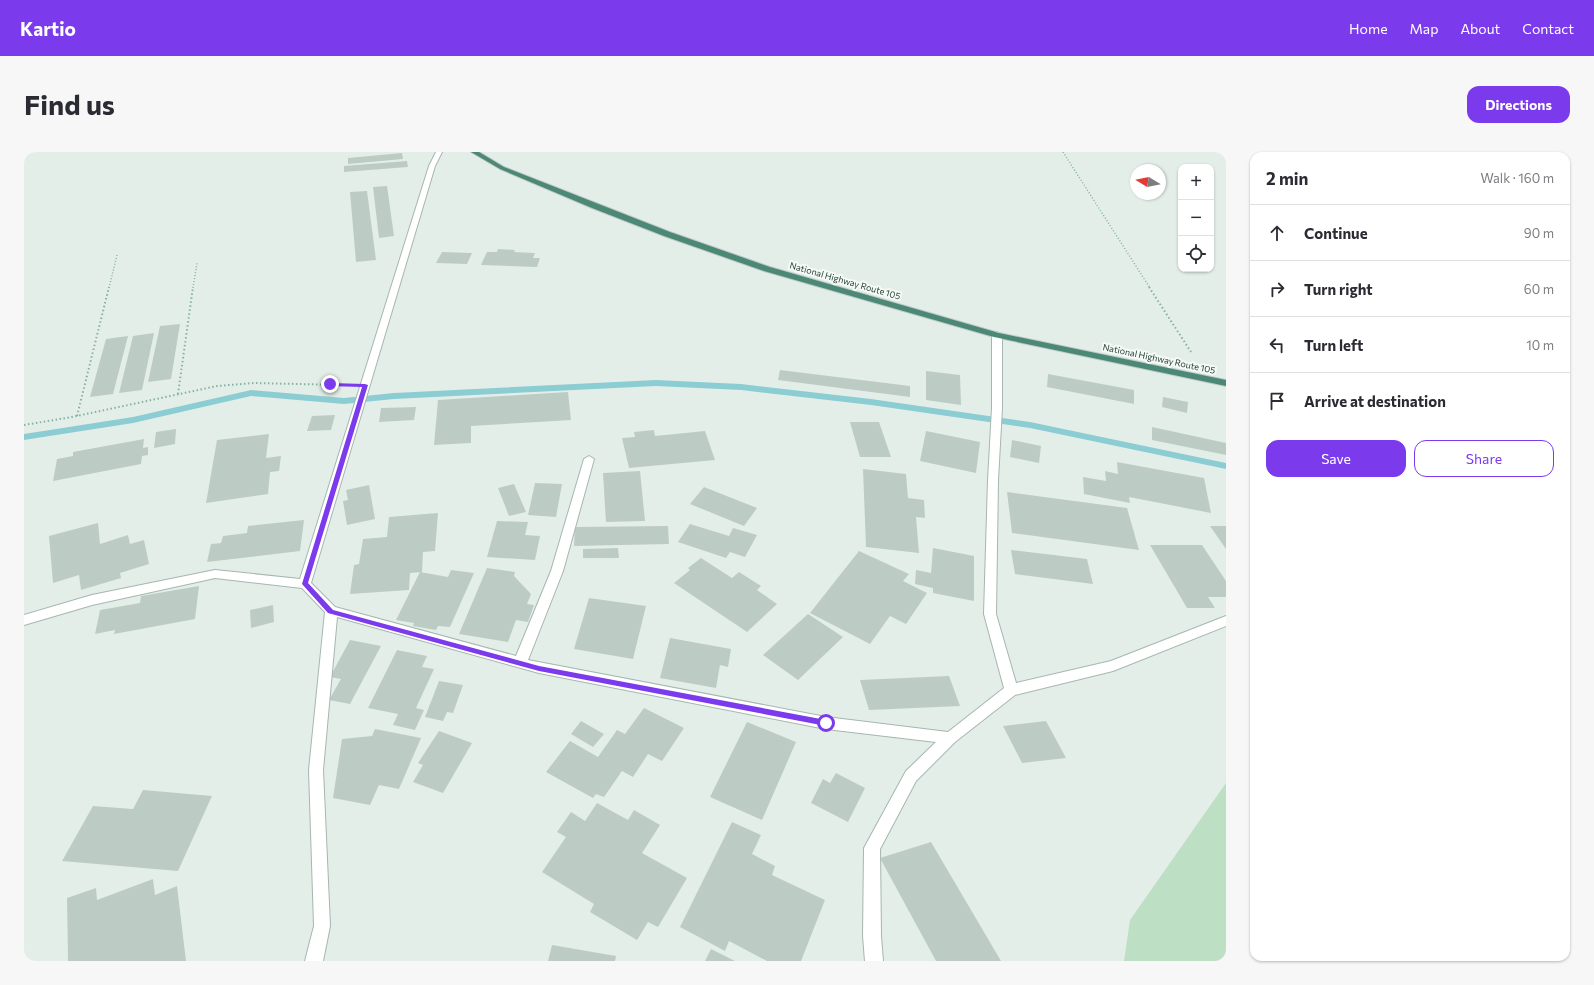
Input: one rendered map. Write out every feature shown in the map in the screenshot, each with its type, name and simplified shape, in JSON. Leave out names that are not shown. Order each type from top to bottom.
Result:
[{"type":"highway","name":"National Highway Route 105","points":[[474,152],[502,168],[595,206],[767,270],[997,335],[1226,383]]},
{"type":"street","points":[[305,584],[432,166],[439,152]]},
{"type":"street","points":[[997,335],[997,408],[993,480],[990,614],[1011,690]]},
{"type":"street","points":[[520,663],[557,571],[589,459]]},
{"type":"street","points":[[24,620],[92,600],[215,574],[305,584],[331,612],[539,668],[826,723],[950,738]]},
{"type":"street","points":[[314,961],[322,926],[316,770],[331,612]]},
{"type":"street","points":[[874,961],[872,936],[872,848],[911,776],[950,738],[1011,690],[1113,666],[1226,621]]},
{"type":"path","points":[[1063,152],[1209,380]]},
{"type":"path","points":[[77,416],[117,255]]},
{"type":"path","points":[[178,394],[197,263]]},
{"type":"path","points":[[24,424],[77,416],[217,386],[254,383],[365,386]]},
{"type":"green space","points":[[1226,783],[1226,961],[1124,961],[1130,920]]},
{"type":"building","points":[[402,153],[403,159],[348,164],[348,158]]},
{"type":"building","points":[[407,161],[408,167],[344,172],[344,166]]},
{"type":"building","points":[[387,186],[394,236],[379,238],[373,187]]},
{"type":"building","points":[[367,191],[376,260],[356,262],[350,192]]},
{"type":"building","points":[[498,249],[515,250],[514,252],[535,253],[533,258],[540,258],[537,267],[481,265],[487,252],[497,252]]},
{"type":"building","points":[[442,252],[472,253],[467,264],[436,263]]},
{"type":"building","points":[[180,324],[171,379],[148,382],[160,326]]},
{"type":"building","points":[[154,333],[142,390],[119,393],[133,336]]},
{"type":"building","points":[[128,336],[113,394],[90,397],[106,339]]},
{"type":"building","points":[[780,370],[910,386],[910,397],[778,380]]},
{"type":"building","points":[[926,371],[960,375],[961,405],[926,400]]},
{"type":"building","points":[[1048,374],[1134,390],[1134,404],[1047,387]]},
{"type":"building","points":[[568,392],[571,420],[471,426],[471,443],[434,445],[438,400]]},
{"type":"building","points":[[1163,397],[1188,402],[1187,413],[1162,407]]},
{"type":"building","points":[[416,407],[414,420],[379,422],[381,408]]},
{"type":"building","points":[[335,415],[331,430],[307,431],[312,416]]},
{"type":"building","points":[[850,422],[879,422],[891,457],[860,457]]},
{"type":"building","points":[[1152,427],[1226,443],[1226,455],[1152,440]]},
{"type":"building","points":[[176,429],[175,444],[154,448],[156,432]]},
{"type":"building","points":[[654,430],[655,436],[705,431],[715,460],[629,468],[622,438],[635,437],[634,432]]},
{"type":"building","points":[[926,431],[980,442],[976,473],[920,461]]},
{"type":"building","points":[[269,434],[266,458],[281,456],[279,471],[270,472],[268,494],[206,503],[217,440]]},
{"type":"building","points":[[144,439],[143,448],[148,447],[148,455],[142,456],[141,464],[53,481],[57,459],[73,456],[73,452]]},
{"type":"building","points":[[1012,440],[1041,446],[1039,463],[1010,457]]},
{"type":"building","points":[[1117,462],[1204,478],[1211,513],[1129,497],[1130,503],[1084,494],[1083,477],[1106,481],[1105,471],[1118,474]]},
{"type":"building","points":[[863,469],[906,474],[908,498],[924,500],[925,518],[916,517],[919,553],[866,547]]},
{"type":"building","points":[[640,471],[645,521],[606,522],[603,473]]},
{"type":"building","points":[[535,483],[562,484],[556,517],[528,515]]},
{"type":"building","points":[[514,484],[526,512],[509,516],[498,488]]},
{"type":"building","points":[[369,485],[375,519],[347,525],[343,501],[348,500],[346,490]]},
{"type":"building","points":[[704,487],[757,508],[744,526],[690,504]]},
{"type":"building","points":[[1007,492],[1127,508],[1139,550],[1012,533]]},
{"type":"building","points":[[438,513],[435,551],[423,552],[422,572],[410,573],[409,590],[350,594],[354,565],[359,564],[363,539],[387,537],[389,517]]},
{"type":"building","points":[[304,520],[300,551],[207,562],[211,544],[221,543],[223,536],[247,533],[248,526]]},
{"type":"building","points":[[497,521],[528,522],[525,535],[540,536],[535,560],[487,557]]},
{"type":"building","points":[[98,523],[100,544],[128,535],[130,544],[144,540],[149,564],[120,573],[121,578],[81,590],[79,575],[53,583],[49,536]]},
{"type":"building","points":[[690,524],[729,536],[733,528],[757,535],[745,557],[730,552],[726,558],[678,542]]},
{"type":"building","points":[[668,526],[669,544],[574,546],[575,527]]},
{"type":"building","points":[[1210,526],[1226,526],[1226,549]]},
{"type":"building","points":[[1150,545],[1202,545],[1226,581],[1226,597],[1208,597],[1215,608],[1187,608]]},
{"type":"building","points":[[618,548],[619,558],[583,558],[583,549]]},
{"type":"building","points":[[933,548],[974,556],[974,601],[933,593],[933,588],[915,584],[916,570],[931,573]]},
{"type":"building","points":[[1011,550],[1087,559],[1093,584],[1015,574]]},
{"type":"building","points":[[859,551],[909,574],[903,581],[927,593],[906,624],[890,616],[870,644],[810,613]]},
{"type":"building","points":[[701,558],[732,578],[739,572],[761,586],[757,590],[777,604],[747,632],[674,583],[690,570],[688,568]]},
{"type":"building","points":[[487,568],[515,572],[514,576],[531,594],[527,604],[534,605],[528,622],[516,620],[508,642],[459,634]]},
{"type":"building","points":[[451,570],[474,573],[450,627],[438,626],[436,630],[413,626],[414,623],[396,620],[420,572],[448,577]]},
{"type":"building","points":[[199,586],[195,619],[114,634],[115,630],[95,634],[100,610],[140,603],[141,596]]},
{"type":"building","points":[[589,598],[646,606],[633,659],[574,649]]},
{"type":"building","points":[[273,605],[274,622],[251,628],[250,610]]},
{"type":"building","points":[[808,614],[843,637],[798,680],[763,655]]},
{"type":"building","points":[[670,638],[731,649],[728,667],[720,665],[716,688],[660,678]]},
{"type":"building","points":[[350,640],[381,646],[350,704],[329,700],[341,679],[330,677]]},
{"type":"building","points":[[397,650],[427,656],[422,667],[434,669],[416,708],[424,710],[415,730],[393,725],[398,714],[368,708]]},
{"type":"building","points":[[949,676],[960,706],[869,710],[860,680]]},
{"type":"building","points":[[439,681],[463,685],[453,713],[447,712],[443,721],[425,717]]},
{"type":"building","points":[[644,708],[684,728],[662,761],[648,754],[633,777],[622,771],[604,797],[596,794],[593,798],[546,772],[570,741],[598,757],[617,730],[625,734]]},
{"type":"building","points":[[581,721],[604,734],[593,747],[571,734]]},
{"type":"building","points":[[1046,721],[1066,758],[1022,763],[1003,726]]},
{"type":"building","points":[[747,722],[796,742],[762,820],[710,797]]},
{"type":"building","points":[[375,729],[421,738],[399,789],[379,785],[370,805],[333,798],[342,739],[372,736]]},
{"type":"building","points":[[439,731],[472,743],[443,793],[413,782],[423,765],[418,763]]},
{"type":"building","points":[[836,773],[865,788],[848,822],[811,803],[823,779],[830,783]]},
{"type":"building","points":[[143,790],[212,796],[178,871],[62,861],[93,806],[133,809]]},
{"type":"building","points":[[597,803],[628,820],[634,810],[660,825],[642,853],[687,878],[658,927],[648,922],[637,940],[590,912],[594,904],[542,872],[566,837],[557,832],[571,812],[585,821]]},
{"type":"building","points":[[732,822],[761,835],[752,854],[775,866],[772,875],[825,900],[801,961],[767,961],[729,941],[725,951],[680,927]]},
{"type":"building","points":[[931,842],[1001,961],[936,961],[880,858]]},
{"type":"building","points":[[153,879],[155,895],[177,886],[186,961],[68,961],[67,898],[96,888],[97,900]]},
{"type":"building","points":[[552,945],[616,956],[615,961],[548,961]]},
{"type":"building","points":[[711,949],[735,961],[705,961]]},
{"type":"waterway","points":[[24,437],[133,420],[251,393],[344,401],[394,396],[656,383],[741,387],[871,402],[1030,425],[1226,466]]},
{"type":"route","points":[[330,384],[365,385],[305,584],[331,612],[539,668],[826,723]]}]
